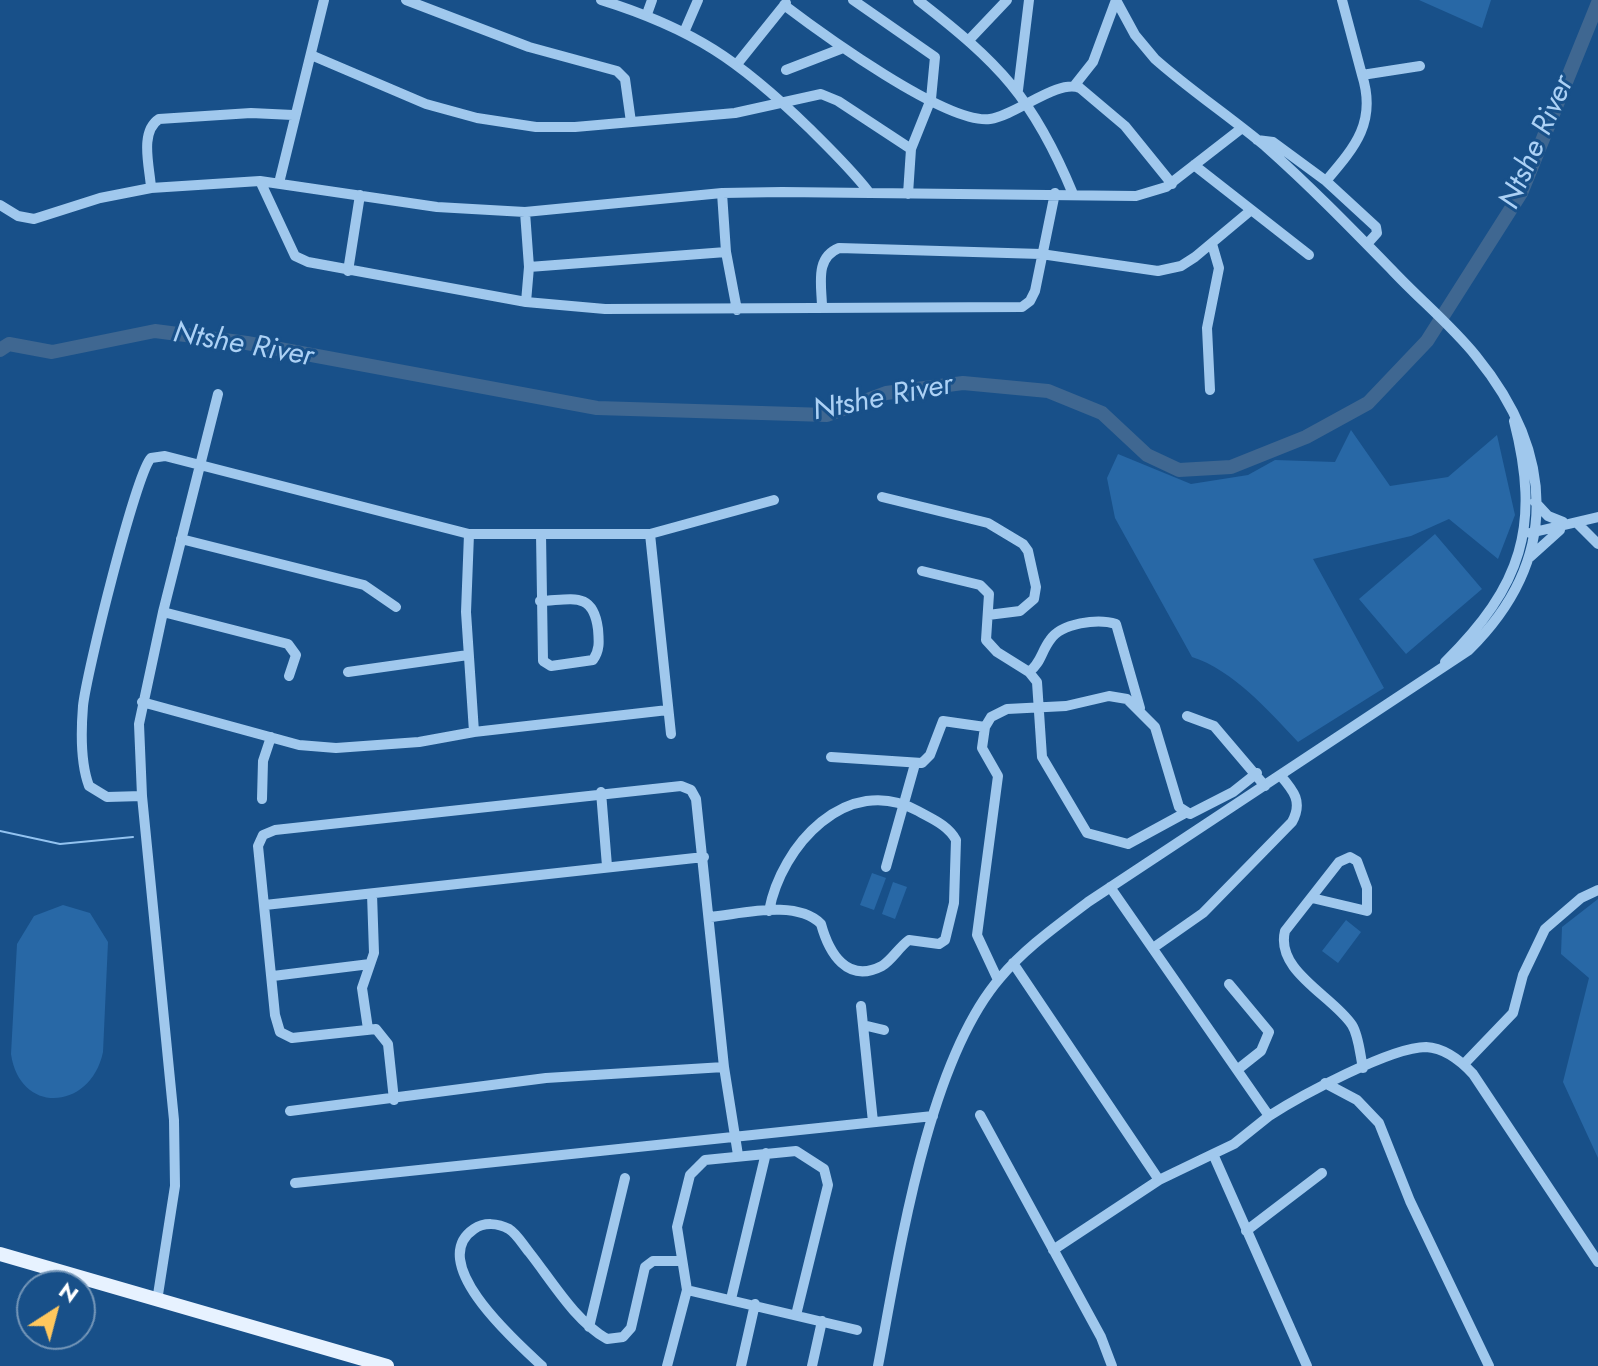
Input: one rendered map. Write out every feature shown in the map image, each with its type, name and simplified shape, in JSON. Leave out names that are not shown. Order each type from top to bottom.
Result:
[{"type":"main road","points":[[0,1254],[387,1366]]},
{"type":"street","points":[[279,183],[293,115],[324,0]]},
{"type":"street","points":[[406,0],[529,47],[617,71],[625,79],[631,122]]},
{"type":"street","points":[[601,0],[685,30],[737,64],[782,102],[868,191]]},
{"type":"street","points":[[647,14],[652,0]]},
{"type":"street","points":[[685,30],[698,0]]},
{"type":"street","points":[[853,0],[933,53],[936,60],[931,99],[911,149],[908,194]]},
{"type":"street","points":[[918,0],[969,40],[1018,90],[1053,148],[1073,194]]},
{"type":"street","points":[[969,40],[1007,0]]},
{"type":"street","points":[[1018,90],[1029,0]]},
{"type":"street","points":[[737,64],[786,3],[843,48],[931,99],[973,119],[1005,116],[1058,88],[1074,86],[1093,62],[1116,0]]},
{"type":"street","points":[[1116,0],[1127,23],[1155,59],[1257,140],[1368,243],[1464,342],[1493,377],[1532,452],[1535,502],[1510,580],[1491,612],[1426,680]]},
{"type":"street","points":[[1326,181],[1366,123],[1369,98],[1342,0]]},
{"type":"street","points":[[786,70],[843,48]]},
{"type":"street","points":[[311,55],[426,104],[477,118],[536,127],[735,113],[814,94],[830,97],[911,149]]},
{"type":"street","points":[[1362,75],[1420,66]]},
{"type":"street","points":[[1074,86],[1125,126],[1172,184]]},
{"type":"street","points":[[151,188],[147,137],[151,125],[159,119],[251,113],[293,115]]},
{"type":"street","points":[[0,205],[18,216],[34,219],[100,198],[151,188],[260,181],[466,210],[525,212],[722,193],[868,191],[908,194],[1145,195],[1172,184],[1242,128]]},
{"type":"street","points":[[1257,140],[1273,142],[1326,181],[1376,227],[1377,233],[1368,243]]},
{"type":"street","points":[[1194,165],[1309,255]]},
{"type":"street","points":[[260,181],[295,256],[348,271],[526,302],[661,311],[1022,307],[1033,297],[1055,193]]},
{"type":"street","points":[[722,193],[726,252],[737,310]]},
{"type":"street","points":[[348,271],[360,195]]},
{"type":"street","points":[[822,308],[822,265],[825,257],[839,248],[952,248],[1041,254],[1158,271],[1181,266],[1250,211]]},
{"type":"street","points":[[525,212],[529,267],[526,302]]},
{"type":"street","points":[[1210,390],[1207,328],[1219,268],[1212,244]]},
{"type":"street","points":[[529,267],[726,252]]},
{"type":"street","points":[[157,1301],[173,1201],[174,1120],[139,742],[142,702],[218,394]]},
{"type":"street","points":[[1511,411],[1525,467],[1529,528],[1527,560]]},
{"type":"street","points":[[142,796],[107,797],[89,786],[83,750],[88,675],[146,463],[160,455],[469,534],[650,534],[774,500]]},
{"type":"street","points":[[882,497],[988,523],[1023,544],[1028,551],[1036,587],[1034,599],[1020,611],[988,615]]},
{"type":"street","points":[[1535,502],[1548,516],[1570,524],[1598,544]]},
{"type":"street","points":[[1529,528],[1570,524],[1598,517]]},
{"type":"street","points":[[878,1366],[933,1116],[967,1029],[998,980],[1013,963],[1110,887],[1469,650],[1492,627],[1527,560],[1570,524]]},
{"type":"street","points":[[469,534],[468,655],[474,732]]},
{"type":"street","points":[[540,601],[583,600],[591,604],[599,642],[593,660],[551,666],[543,661],[540,601],[541,534]]},
{"type":"street","points":[[650,534],[671,734]]},
{"type":"street","points":[[181,539],[364,585],[396,607]]},
{"type":"street","points":[[922,571],[985,589],[990,599],[986,640],[997,652],[1029,672],[1039,692],[1042,757],[1087,833],[1128,844],[1185,813],[1194,814],[1257,773]]},
{"type":"street","points":[[163,612],[288,644],[296,655],[289,676]]},
{"type":"street","points":[[1029,672],[1041,659],[1050,639],[1066,629],[1100,621],[1116,624],[1140,709]]},
{"type":"street","points":[[348,672],[468,655]]},
{"type":"street","points":[[998,980],[977,935],[998,776],[997,769],[982,748],[985,727],[991,717],[1007,709],[1039,709],[1119,696],[1140,709],[1155,727],[1179,807],[1185,813]]},
{"type":"street","points":[[142,702],[299,745],[336,748],[419,742],[474,732],[668,710]]},
{"type":"street","points":[[1187,716],[1214,726],[1265,786]]},
{"type":"street","points":[[831,757],[915,764],[927,760],[943,721],[985,727]]},
{"type":"street","points":[[262,799],[263,761],[271,737]]},
{"type":"street","points":[[886,867],[915,764]]},
{"type":"street","points":[[1153,948],[1203,913],[1292,822],[1297,813],[1297,797],[1280,775]]},
{"type":"street","points":[[394,1100],[388,1044],[381,1032],[368,1029],[285,1037],[276,1026],[258,846],[263,835],[275,830],[601,792],[681,786],[691,790],[696,799],[724,1067],[738,1155]]},
{"type":"street","points":[[601,792],[607,866]]},
{"type":"street","points":[[710,917],[769,911],[814,917],[821,924],[837,960],[854,971],[868,971],[885,964],[909,940],[939,944],[945,940],[954,903],[956,840],[945,826],[905,804],[868,801],[826,817],[792,850],[778,876],[769,911]]},
{"type":"street","points":[[265,905],[704,857]]},
{"type":"street","points":[[1312,898],[1367,911],[1370,906],[1367,888],[1357,861],[1350,857],[1339,862],[1285,931],[1284,948],[1291,962],[1354,1026],[1363,1068]]},
{"type":"street","points":[[1110,887],[1269,1116]]},
{"type":"street","points":[[1464,1064],[1513,1013],[1523,975],[1545,929],[1568,907],[1598,890]]},
{"type":"street","points":[[368,1029],[362,988],[375,946],[372,894]]},
{"type":"street","points":[[1013,963],[1159,1180]]},
{"type":"street","points":[[273,976],[370,964]]},
{"type":"street","points":[[1229,984],[1269,1032],[1261,1051],[1237,1070]]},
{"type":"street","points":[[861,1006],[873,1122]]},
{"type":"street","points":[[863,1025],[884,1030]]},
{"type":"street","points":[[1053,1250],[1159,1180],[1234,1144],[1269,1116],[1325,1083],[1423,1047],[1438,1049],[1464,1064],[1598,1262]]},
{"type":"street","points":[[290,1111],[546,1078],[724,1067]]},
{"type":"street","points":[[1325,1083],[1357,1100],[1379,1123],[1410,1201],[1489,1366]]},
{"type":"street","points":[[980,1115],[1101,1337],[1112,1366]]},
{"type":"street","points":[[295,1183],[933,1116]]},
{"type":"street","points":[[667,1366],[687,1290],[677,1227],[690,1175],[705,1160],[796,1151],[824,1169],[828,1179],[796,1315]]},
{"type":"street","points":[[731,1299],[766,1153]]},
{"type":"street","points":[[1213,1154],[1307,1366]]},
{"type":"street","points":[[1246,1231],[1322,1173]]},
{"type":"street","points":[[589,1327],[625,1178]]},
{"type":"street","points":[[542,1366],[464,1281],[458,1257],[460,1246],[476,1227],[491,1224],[514,1233],[589,1327],[607,1339],[623,1337],[631,1328],[645,1267],[653,1261],[682,1261]]},
{"type":"street","points":[[687,1290],[857,1330]]},
{"type":"street","points":[[741,1366],[755,1304]]},
{"type":"street","points":[[812,1366],[822,1321]]},
{"type":"shaded area","points":[[1419,0],[1491,0],[1482,28]]},
{"type":"shaded area","points":[[1351,430],[1390,486],[1448,477],[1497,435],[1515,515],[1498,559],[1449,519],[1411,536],[1313,559],[1384,688],[1298,742],[1236,681],[1192,657],[1115,518],[1107,478],[1118,454],[1191,484],[1248,475],[1275,460],[1335,462]]},
{"type":"shaded area","points":[[1435,534],[1482,589],[1406,654],[1359,599]]},
{"type":"shaded area","points":[[872,873],[886,878],[874,910],[860,905]]},
{"type":"shaded area","points":[[893,882],[907,887],[895,919],[882,914]]},
{"type":"shaded area","points":[[1598,899],[1598,1158],[1563,1082],[1589,978],[1561,954],[1562,927]]},
{"type":"shaded area","points":[[63,905],[90,913],[108,942],[103,1052],[96,1071],[85,1086],[56,1098],[41,1096],[27,1088],[17,1074],[11,1054],[17,944],[34,916]]},
{"type":"shaded area","points":[[1346,920],[1361,932],[1338,963],[1322,951]]},
{"type":"waterway","name":"Ntshe River","points":[[0,350],[9,344],[52,352],[155,331],[247,343],[597,408],[827,415],[886,393],[963,383],[1048,391],[1102,413],[1147,455],[1179,470],[1231,467],[1306,437],[1368,403],[1427,341],[1521,193],[1598,3]]},
{"type":"waterway","points":[[0,831],[60,844],[133,837]]}]
